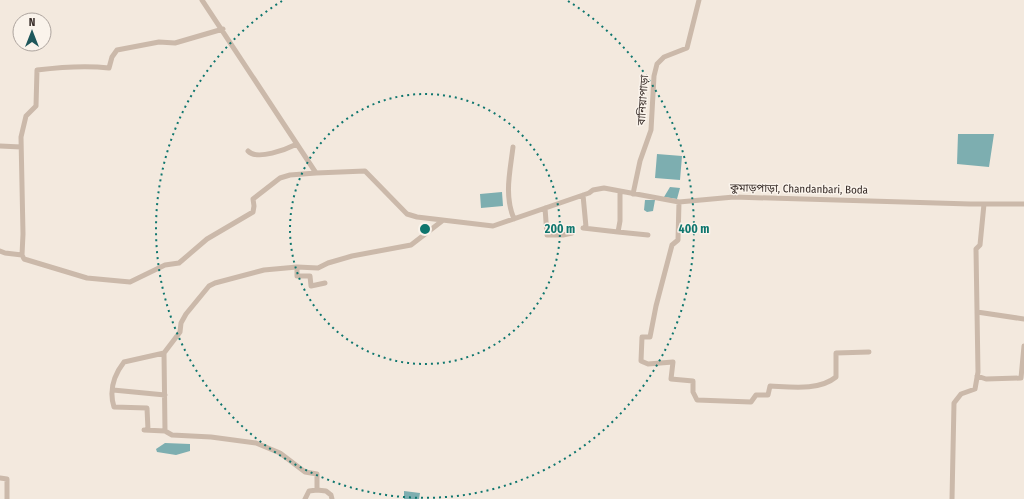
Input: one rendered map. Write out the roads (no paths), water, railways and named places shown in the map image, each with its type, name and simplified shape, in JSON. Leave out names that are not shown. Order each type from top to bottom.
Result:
[{"type":"street","points":[[202,0],[223,29],[316,173],[290,175],[280,178],[252,199],[254,206],[253,212],[207,239],[179,263],[165,265],[130,282],[88,278],[24,259],[22,255],[24,234],[21,137],[26,116],[36,106],[37,70],[80,66],[109,68],[112,56],[117,50],[159,42],[175,43],[223,29]]},
{"type":"street","name":"বানিয়াপাড়া","points":[[633,194],[637,183],[640,161],[652,130],[654,76],[657,64],[664,57],[687,48],[699,0]]},
{"type":"street","points":[[248,151],[251,154],[258,156],[287,149],[297,144]]},
{"type":"street","points":[[0,146],[21,147]]},
{"type":"street","points":[[513,147],[508,187],[509,205],[514,219]]},
{"type":"street","name":"কুমাড়পাড়া, Chandanbari, Boda","points":[[316,173],[365,171],[380,184],[392,201],[407,214],[442,221],[493,226],[583,195],[593,190],[604,188],[679,202],[734,196],[1024,204]]},
{"type":"street","points":[[618,232],[620,221],[620,191]]},
{"type":"street","points":[[583,195],[584,227],[648,235]]},
{"type":"street","points":[[679,202],[678,240],[672,245],[656,306],[650,337],[642,337],[641,361],[648,364],[673,362],[671,379],[693,381],[693,392],[697,400],[751,402],[756,395],[768,395],[770,386],[797,387],[827,384],[836,377],[836,353],[869,352]]},
{"type":"street","points":[[952,499],[954,403],[961,394],[975,390],[977,376],[976,250],[980,245],[984,204]]},
{"type":"street","points":[[546,208],[546,235],[564,235],[572,232]]},
{"type":"street","points":[[165,431],[164,353],[180,332],[181,323],[186,314],[209,286],[264,270],[297,267],[318,268],[328,263],[352,256],[411,245],[442,221]]},
{"type":"street","points":[[0,251],[22,255]]},
{"type":"street","points":[[297,267],[297,276],[310,276],[311,286],[325,283]]},
{"type":"street","points":[[977,312],[1024,320]]},
{"type":"street","points":[[977,376],[986,379],[1021,378],[1024,346]]},
{"type":"street","points":[[164,353],[124,362],[114,379],[112,400],[114,407],[147,408],[146,430],[165,431],[172,435],[211,437],[256,443],[280,453],[305,472],[317,474],[317,490]]},
{"type":"street","points":[[113,390],[165,395]]},
{"type":"street","points":[[0,478],[7,479],[7,499]]},
{"type":"street","points":[[305,499],[309,490],[326,491],[331,495],[332,499]]},
{"type":"water","points":[[958,134],[994,134],[989,167],[957,164]]},
{"type":"water","points":[[657,154],[682,156],[680,180],[655,178]]},
{"type":"water","points":[[670,187],[680,188],[677,199],[664,197]]},
{"type":"water","points":[[502,192],[503,206],[481,208],[480,194]]},
{"type":"water","points":[[645,200],[655,200],[653,211],[647,212],[644,210]]},
{"type":"water","points":[[165,443],[190,444],[190,451],[176,455],[157,452],[156,449]]},
{"type":"water","points":[[404,491],[420,493],[419,499],[404,499]]}]
